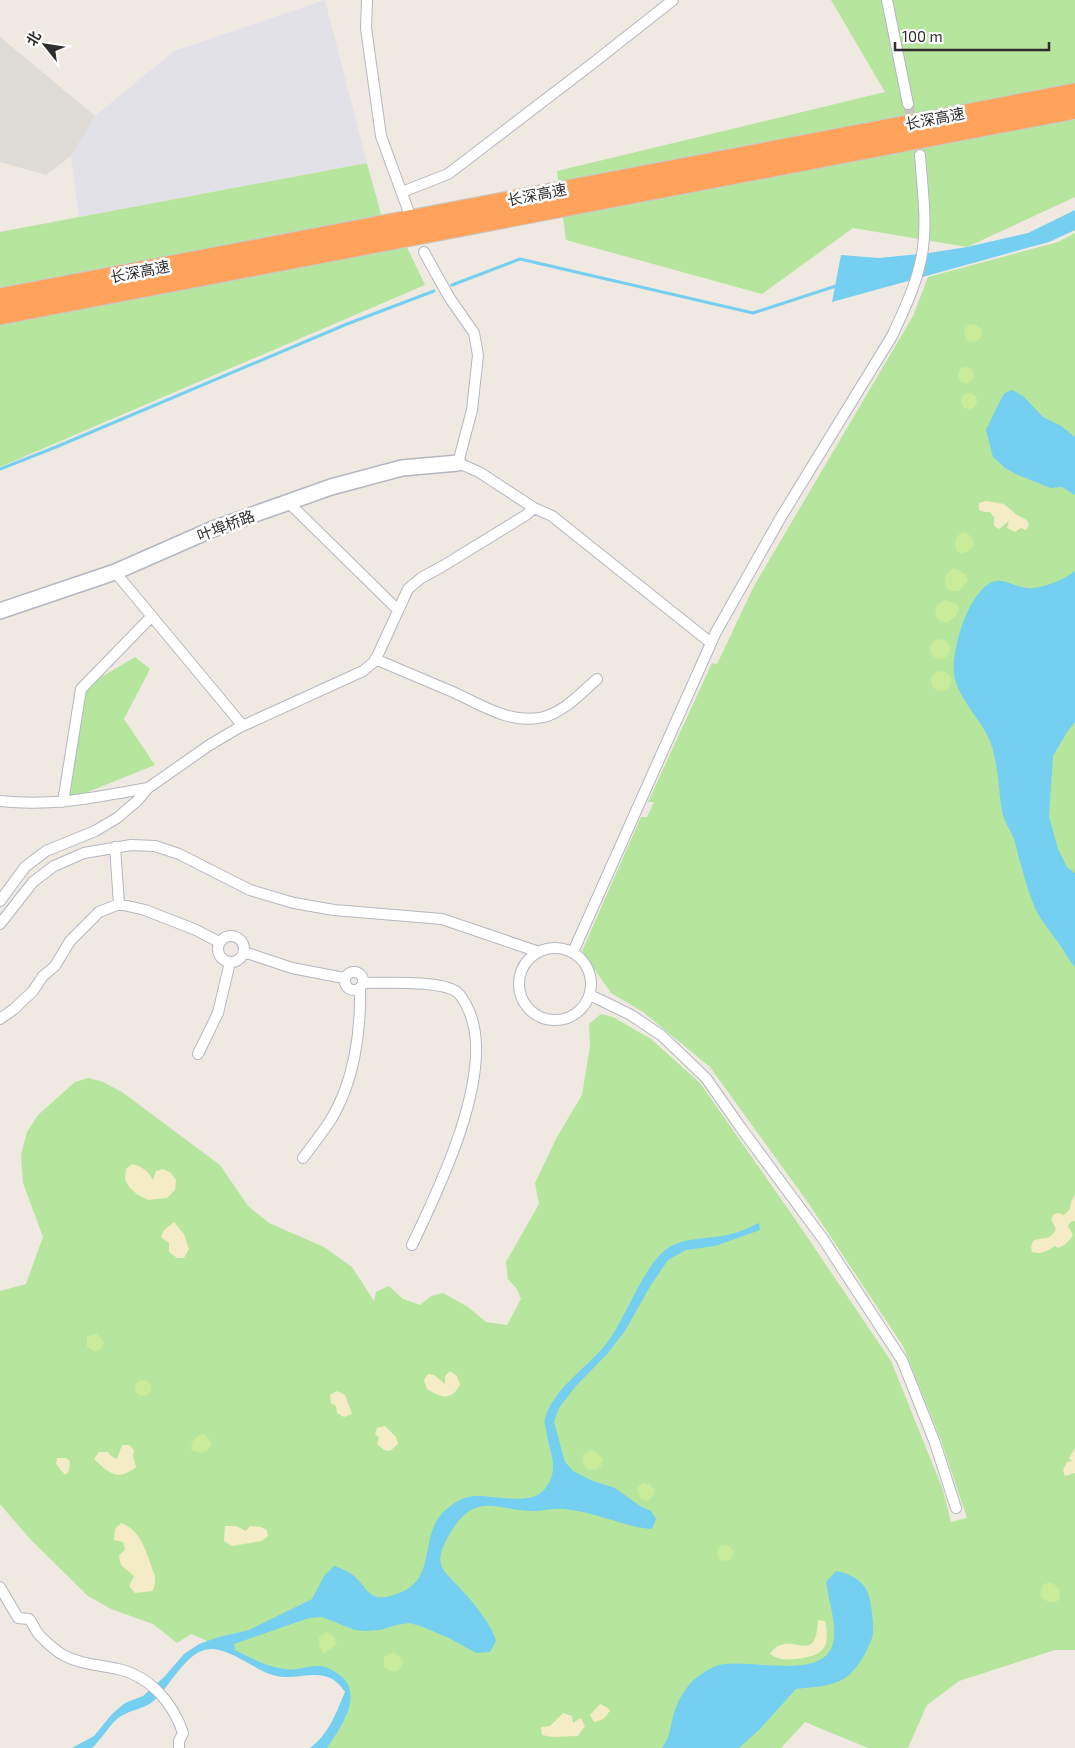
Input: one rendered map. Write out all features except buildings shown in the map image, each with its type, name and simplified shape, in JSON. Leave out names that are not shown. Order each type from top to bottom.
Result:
[{"type":"highway","name":"长深高速","points":[[0,298],[1075,92]]},
{"type":"highway","name":"长深高速","points":[[0,315],[1075,109]]},
{"type":"street","points":[[367,0],[366,28],[381,136],[408,210]]},
{"type":"street","points":[[402,192],[448,174],[673,0]]},
{"type":"street","points":[[887,0],[908,104]]},
{"type":"street","points":[[573,952],[711,643],[781,517],[892,336],[910,295],[923,249],[925,217],[920,155]]},
{"type":"street","points":[[424,252],[449,297],[474,332],[478,355],[472,410],[458,463],[480,472],[534,508],[552,516],[711,643]]},
{"type":"street","name":"叶埠桥路","points":[[0,611],[115,572],[213,530],[331,487],[402,468],[458,463]]},
{"type":"street","points":[[288,502],[398,610]]},
{"type":"street","points":[[0,901],[25,867],[46,851],[95,830],[117,818],[137,801],[148,788],[208,746],[243,726],[363,671],[375,659],[408,588],[421,578],[444,566],[526,515],[534,508]]},
{"type":"street","points":[[115,572],[243,726]]},
{"type":"street","points":[[63,802],[81,689],[152,616]]},
{"type":"street","points":[[375,659],[462,696],[487,710],[511,717],[531,719],[560,710],[597,679]]},
{"type":"street","points":[[0,801],[34,804],[63,802],[148,788]]},
{"type":"street","points":[[0,924],[33,882],[54,866],[84,853],[131,845],[155,846],[179,854],[250,890],[294,903],[334,910],[442,919],[539,952]]},
{"type":"street","points":[[115,847],[119,904]]},
{"type":"street","points":[[0,1019],[14,1009],[32,991],[55,966],[70,941],[100,912],[119,904],[145,910],[196,930],[220,942]]},
{"type":"street","points":[[226,936],[234,936],[238,937],[244,944],[244,952],[239,960],[230,962],[219,955],[218,946],[226,936]]},
{"type":"street","points":[[550,948],[562,948],[573,952],[589,970],[592,982],[590,995],[584,1006],[576,1014],[565,1019],[541,1018],[531,1011],[522,997],[519,979],[523,968],[530,958],[550,948]]},
{"type":"street","points":[[244,952],[292,968],[344,978],[348,973],[354,971],[362,976],[354,1056],[345,1088],[331,1120],[303,1158]]},
{"type":"street","points":[[198,1054],[218,1013],[230,962]]},
{"type":"street","points":[[361,985],[430,985],[456,992],[465,1002],[472,1019],[476,1039],[471,1096],[461,1132],[438,1191],[412,1245]]},
{"type":"street","points":[[590,995],[631,1015],[661,1035],[706,1078],[822,1239],[902,1360],[935,1443],[956,1508]]},
{"type":"street","points":[[0,1587],[18,1618],[30,1619],[34,1624],[36,1632],[61,1654],[76,1660],[135,1675],[164,1696],[183,1734],[178,1748]]},
{"type":"shaded area","points":[[325,0],[367,163],[79,217],[71,156],[95,116],[174,51]]},
{"type":"shaded area","points":[[0,37],[95,116],[71,156],[46,175],[0,162]]},
{"type":"green space","points":[[831,0],[1075,0],[1075,197],[967,247],[853,228],[762,294],[566,240],[557,171],[885,92]]},
{"type":"green space","points":[[367,163],[384,225],[0,289],[0,232]]},
{"type":"green space","points":[[1075,233],[1075,1650],[1055,1650],[959,1681],[927,1705],[908,1748],[868,1748],[805,1722],[781,1748],[320,1748],[348,1690],[337,1678],[323,1671],[278,1673],[191,1634],[177,1643],[153,1624],[111,1609],[88,1596],[31,1540],[0,1504],[0,1291],[26,1284],[43,1237],[23,1183],[21,1155],[27,1132],[38,1115],[75,1082],[89,1078],[103,1082],[122,1092],[220,1165],[248,1206],[269,1223],[324,1247],[352,1267],[374,1301],[376,1292],[389,1286],[403,1299],[420,1305],[431,1296],[443,1293],[468,1307],[486,1322],[507,1325],[521,1299],[517,1289],[508,1279],[506,1262],[539,1204],[535,1183],[557,1137],[582,1095],[590,1046],[589,1024],[601,1014],[613,1017],[651,1039],[700,1083],[891,1361],[943,1490],[951,1522],[967,1518],[941,1440],[903,1346],[809,1204],[710,1067],[643,1012],[611,993],[582,951],[641,817],[647,817],[654,802],[648,802],[712,663],[717,664],[754,586],[913,316],[928,277],[1058,242]]},
{"type":"green space","points":[[407,247],[425,285],[0,467],[0,324]]},
{"type":"green space","points":[[973,324],[979,327],[982,333],[979,339],[973,342],[967,339],[964,333],[967,327]]},
{"type":"green space","points":[[963,367],[969,367],[974,372],[972,381],[963,383],[958,378],[958,372]]},
{"type":"green space","points":[[969,393],[977,401],[969,409],[961,401]]},
{"type":"green space","points":[[963,532],[971,536],[974,541],[970,550],[961,554],[956,550],[956,542],[958,535]]},
{"type":"green space","points":[[952,569],[957,569],[966,575],[968,581],[958,591],[951,591],[946,587],[945,577]]},
{"type":"green space","points":[[944,600],[956,603],[959,609],[955,617],[947,623],[940,621],[935,616],[937,605]]},
{"type":"green space","points":[[936,639],[944,639],[950,645],[950,653],[944,659],[936,659],[930,653],[930,645]]},
{"type":"green space","points":[[135,657],[150,669],[124,719],[155,765],[63,802],[81,689]]},
{"type":"green space","points":[[941,671],[948,674],[951,681],[948,688],[941,691],[934,688],[931,681],[934,674]]},
{"type":"green space","points":[[97,1334],[104,1342],[102,1348],[96,1352],[87,1347],[87,1337]]},
{"type":"green space","points":[[140,1380],[146,1380],[151,1385],[149,1394],[140,1396],[135,1391],[135,1385]]},
{"type":"green space","points":[[204,1434],[212,1443],[208,1449],[201,1452],[191,1449],[194,1439]]},
{"type":"green space","points":[[592,1449],[603,1459],[601,1466],[595,1470],[587,1469],[583,1462],[583,1455]]},
{"type":"green space","points":[[643,1483],[649,1484],[655,1490],[652,1497],[647,1501],[639,1497],[637,1488]]},
{"type":"green space","points":[[722,1545],[728,1545],[733,1550],[731,1559],[722,1561],[717,1556],[717,1550]]},
{"type":"green space","points":[[1049,1582],[1055,1585],[1060,1592],[1058,1601],[1048,1601],[1040,1595],[1043,1585]]},
{"type":"green space","points":[[327,1632],[333,1636],[337,1643],[323,1653],[319,1645],[319,1637]]},
{"type":"green space","points":[[393,1652],[403,1661],[402,1666],[397,1671],[391,1671],[384,1667],[384,1657]]},
{"type":"sand","points":[[986,501],[1004,504],[1017,515],[1027,520],[1029,525],[1026,530],[1021,528],[1015,532],[1007,528],[1009,521],[999,529],[994,526],[994,517],[990,512],[979,510],[979,503]]},
{"type":"sand","points":[[132,1164],[144,1169],[153,1180],[156,1171],[163,1169],[171,1173],[176,1180],[175,1190],[167,1198],[148,1200],[138,1195],[125,1180],[126,1169]]},
{"type":"sand","points":[[1075,1195],[1075,1221],[1071,1222],[1068,1226],[1073,1235],[1070,1240],[1058,1248],[1055,1246],[1041,1253],[1032,1252],[1033,1241],[1051,1236],[1056,1229],[1051,1219],[1054,1214],[1064,1215],[1070,1209]]},
{"type":"sand","points":[[174,1222],[184,1234],[189,1249],[184,1258],[177,1258],[169,1252],[169,1243],[161,1237],[164,1230]]},
{"type":"sand","points":[[450,1371],[457,1376],[460,1385],[453,1394],[441,1396],[427,1389],[424,1380],[428,1374],[434,1375],[445,1384],[445,1376]]},
{"type":"sand","points":[[337,1391],[345,1395],[352,1414],[344,1417],[337,1413],[336,1406],[331,1403],[330,1395]]},
{"type":"sand","points":[[385,1426],[396,1437],[398,1444],[390,1451],[384,1450],[377,1444],[379,1438],[375,1434],[377,1428]]},
{"type":"sand","points":[[122,1445],[129,1445],[134,1450],[133,1456],[136,1467],[129,1472],[118,1475],[114,1474],[94,1459],[99,1452],[108,1452],[117,1459]]},
{"type":"sand","points":[[1075,1448],[1075,1473],[1065,1476],[1063,1470],[1067,1462],[1072,1461],[1069,1458]]},
{"type":"sand","points":[[57,1458],[66,1458],[70,1461],[69,1471],[65,1475],[56,1464]]},
{"type":"sand","points":[[121,1523],[134,1532],[147,1553],[155,1576],[153,1591],[135,1593],[129,1586],[134,1576],[121,1565],[119,1556],[125,1549],[123,1542],[114,1540],[115,1529]]},
{"type":"sand","points":[[225,1526],[236,1526],[246,1531],[250,1526],[261,1527],[267,1530],[268,1536],[262,1541],[232,1546],[224,1541]]},
{"type":"sand","points":[[818,1620],[825,1621],[827,1631],[826,1645],[819,1653],[805,1658],[789,1659],[770,1654],[776,1647],[785,1644],[809,1645],[814,1641]]},
{"type":"sand","points":[[600,1704],[610,1710],[604,1719],[594,1722],[590,1715]]},
{"type":"sand","points":[[563,1713],[572,1716],[573,1723],[581,1718],[585,1726],[578,1736],[552,1737],[542,1735],[541,1727],[550,1726]]},
{"type":"water","points":[[1075,210],[1075,230],[1049,242],[832,302],[841,255],[879,258],[967,247],[1028,233]]},
{"type":"water","points":[[1012,390],[1023,396],[1043,417],[1061,426],[1075,437],[1075,495],[1062,487],[1051,488],[1018,475],[1005,468],[993,457],[986,430],[1003,395]]},
{"type":"water","points":[[1075,571],[1075,722],[1053,756],[1049,816],[1058,849],[1067,867],[1075,873],[1075,967],[1035,908],[1014,839],[1003,815],[996,762],[991,744],[960,692],[954,674],[954,664],[960,631],[968,610],[986,586],[1002,581],[1027,588],[1045,586]]},
{"type":"water","points":[[759,1223],[760,1230],[715,1246],[686,1250],[668,1260],[651,1285],[625,1331],[607,1354],[576,1386],[559,1408],[554,1422],[565,1462],[573,1471],[593,1481],[615,1488],[640,1506],[651,1511],[656,1519],[652,1529],[563,1509],[535,1511],[487,1506],[478,1507],[468,1512],[449,1535],[442,1549],[440,1560],[445,1572],[472,1602],[489,1626],[496,1641],[490,1652],[476,1653],[449,1638],[410,1623],[380,1630],[366,1631],[355,1630],[322,1617],[309,1618],[234,1644],[235,1650],[259,1662],[278,1668],[298,1669],[322,1666],[341,1676],[348,1684],[350,1702],[343,1722],[327,1748],[310,1748],[327,1730],[345,1692],[338,1684],[325,1676],[283,1677],[274,1675],[231,1654],[212,1649],[203,1650],[194,1655],[179,1670],[158,1697],[144,1707],[119,1717],[92,1748],[72,1748],[94,1736],[112,1714],[125,1703],[143,1696],[164,1677],[184,1654],[199,1644],[249,1630],[312,1599],[324,1576],[334,1566],[352,1574],[374,1596],[385,1597],[394,1595],[409,1588],[418,1579],[423,1568],[432,1530],[438,1518],[448,1508],[471,1496],[521,1499],[538,1495],[549,1482],[553,1467],[545,1422],[550,1406],[565,1385],[593,1359],[609,1340],[644,1277],[660,1255],[675,1244],[731,1234]]},
{"type":"water","points":[[836,1571],[850,1575],[861,1583],[868,1594],[872,1612],[872,1638],[863,1658],[850,1675],[828,1685],[796,1689],[760,1729],[739,1748],[662,1748],[667,1740],[674,1713],[683,1694],[692,1681],[708,1670],[716,1666],[729,1664],[802,1665],[818,1661],[829,1653],[834,1638],[834,1631],[826,1582]]},
{"type":"waterway","points":[[452,285],[520,259],[753,313],[839,285]]},
{"type":"waterway","points":[[0,469],[347,324],[434,291]]},
{"type":"tunnel","points":[[908,104],[913,128]]}]
